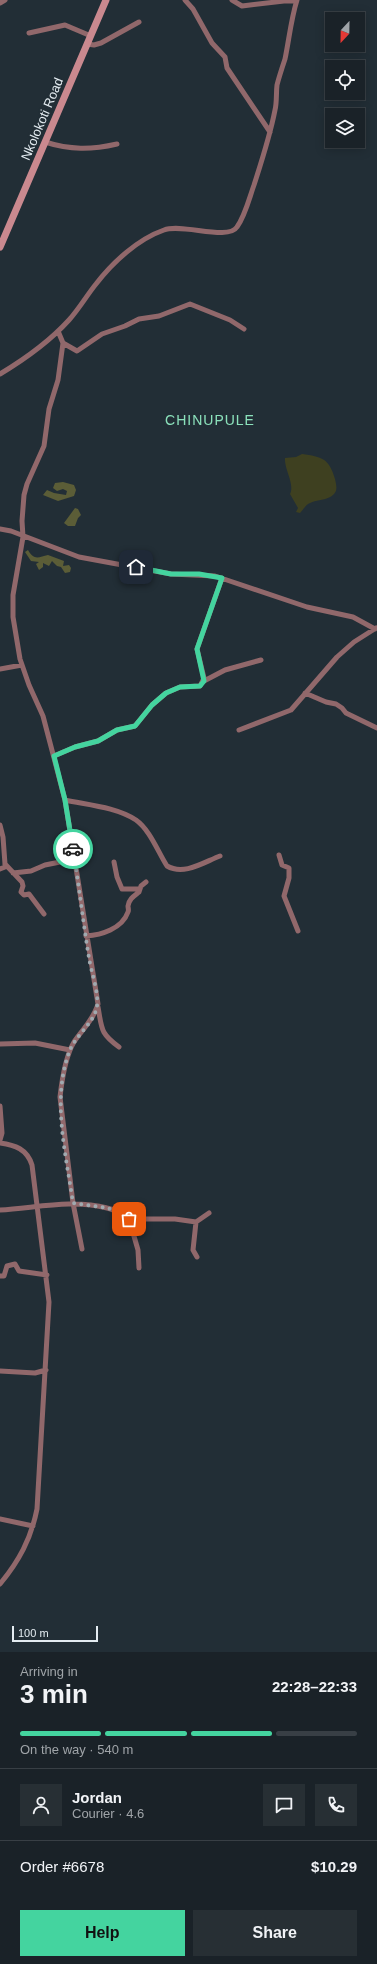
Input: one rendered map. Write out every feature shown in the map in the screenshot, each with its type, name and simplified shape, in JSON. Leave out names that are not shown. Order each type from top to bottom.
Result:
[{"type":"main road","name":"Nkolokoti Road","points":[[0,247],[106,0]]},
{"type":"street","points":[[185,0],[193,9],[212,43],[225,57],[227,68],[270,132]]},
{"type":"street","points":[[0,374],[26,358],[58,331],[105,273],[132,248],[148,238],[164,230],[172,228],[197,229],[222,234],[230,233],[237,228],[248,202],[270,132],[276,107],[278,83],[297,1],[242,6],[232,0]]},
{"type":"street","points":[[87,44],[101,44],[139,22]]},
{"type":"street","points":[[28,33],[65,25],[91,36]]},
{"type":"street","points":[[45,142],[60,147],[80,150],[96,149],[117,144]]},
{"type":"street","points":[[63,343],[77,352],[102,334],[125,326],[139,319],[159,316],[190,304],[230,320],[244,329]]},
{"type":"street","points":[[58,331],[63,343],[58,380],[49,410],[44,446],[27,484],[24,495],[22,521],[23,537],[13,595],[15,636],[22,666],[43,716],[65,800],[101,1030],[108,1039],[119,1047]]},
{"type":"street","points":[[0,529],[79,557],[171,574],[199,574],[222,578],[307,607],[353,617],[376,628]]},
{"type":"street","points":[[204,681],[197,649],[222,578]]},
{"type":"street","points":[[239,730],[291,710],[337,657],[354,642],[376,628]]},
{"type":"street","points":[[54,756],[75,747],[98,741],[117,730],[135,726],[152,705],[166,693],[180,687],[200,686],[204,681],[225,670],[261,660]]},
{"type":"street","points":[[1,668],[22,666]]},
{"type":"street","points":[[305,693],[326,702],[336,704],[342,708],[346,714],[377,728]]},
{"type":"street","points":[[65,800],[105,808],[136,821],[143,828],[167,866],[174,870],[179,871],[188,869],[220,856]]},
{"type":"street","points":[[0,824],[3,837],[5,864],[5,867],[0,870]]},
{"type":"street","points":[[279,854],[282,865],[289,868],[289,878],[284,896],[298,931]]},
{"type":"street","points":[[13,873],[31,871],[45,865],[75,859]]},
{"type":"street","points":[[114,862],[117,877],[122,888],[140,889]]},
{"type":"street","points":[[5,864],[22,882],[23,886],[21,892],[24,896],[29,894],[44,914]]},
{"type":"street","points":[[86,936],[104,933],[113,929],[128,912],[128,904],[134,895],[139,892],[140,886],[146,882]]},
{"type":"street","points":[[82,1249],[73,1203],[60,1097],[61,1083],[70,1050],[95,1012],[98,1004]]},
{"type":"street","points":[[0,1044],[35,1043],[70,1050]]},
{"type":"street","points":[[0,1106],[2,1134],[0,1140]]},
{"type":"street","points":[[0,1143],[19,1147],[27,1154],[33,1170],[36,1207],[47,1275],[49,1309],[38,1500],[33,1526],[21,1556],[0,1584]]},
{"type":"street","points":[[0,1210],[73,1203],[108,1208],[129,1219],[175,1219],[196,1222],[209,1213]]},
{"type":"street","points":[[129,1219],[138,1250],[139,1268]]},
{"type":"street","points":[[196,1222],[193,1250],[197,1257]]},
{"type":"street","points":[[0,1276],[4,1276],[7,1266],[15,1264],[19,1271],[47,1275]]},
{"type":"street","points":[[0,1371],[35,1373],[46,1370]]},
{"type":"street","points":[[0,1519],[33,1526]]},
{"type":"green space","points":[[302,454],[315,456],[327,463],[333,472],[336,489],[331,496],[308,504],[300,513],[296,512],[298,508],[290,494],[291,486],[285,458],[296,457]]},
{"type":"green space","points":[[63,482],[74,485],[76,490],[74,496],[58,501],[43,495],[47,490],[66,495],[67,491],[63,489],[57,491],[53,488],[55,483]]},
{"type":"green space","points":[[75,508],[78,509],[81,515],[75,526],[68,526],[64,523]]},
{"type":"green space","points":[[28,550],[32,556],[35,557],[48,555],[64,561],[63,566],[69,565],[71,568],[70,572],[65,573],[61,567],[57,566],[52,561],[49,566],[43,563],[43,567],[39,570],[36,564],[39,562],[31,561],[25,552]]},
{"type":"way so far","points":[[73,849],[83,908],[89,957],[98,1004],[95,1012],[70,1050],[61,1083],[60,1097],[63,1130],[73,1203],[108,1208],[129,1219]]},
{"type":"district","name":"CHINUPULE","points":[[210,420]]},
{"type":"route","points":[[73,849],[65,800],[54,756],[75,747],[98,741],[117,730],[135,726],[152,705],[166,693],[180,687],[194,688],[200,686],[204,681],[197,649],[199,641],[206,629],[222,578],[199,574],[171,574],[136,567]]}]
